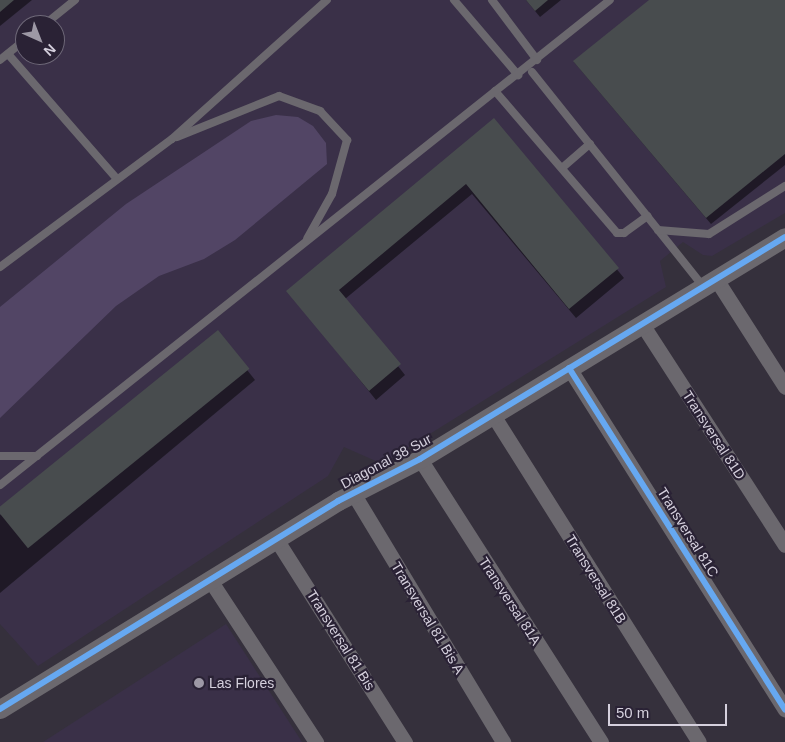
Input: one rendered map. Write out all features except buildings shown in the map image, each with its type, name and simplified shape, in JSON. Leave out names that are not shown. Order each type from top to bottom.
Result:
[{"type":"street","name":"Diagonal 38 Sur","points":[[0,709],[276,538],[353,493],[420,459],[709,283],[784,240]]},
{"type":"street","points":[[709,283],[785,387]]},
{"type":"street","name":"Transversal 81D","points":[[642,324],[785,546]]},
{"type":"street","name":"Transversal 81C","points":[[569,368],[785,710]]},
{"type":"street","name":"Transversal 81B","points":[[493,415],[699,742]]},
{"type":"street","name":"Transversal 81A","points":[[420,459],[601,742]]},
{"type":"street","name":"Transversal 81 Bis A","points":[[353,493],[503,742]]},
{"type":"street","name":"Transversal 81 Bis","points":[[276,538],[405,742]]},
{"type":"street","points":[[210,580],[316,742]]},
{"type":"lane","points":[[57,15],[76,0]]},
{"type":"lane","points":[[0,268],[116,178],[172,139],[328,0]]},
{"type":"lane","points":[[454,0],[515,75]]},
{"type":"lane","points":[[492,0],[538,57]]},
{"type":"lane","points":[[0,485],[610,0]]},
{"type":"lane","points":[[0,60],[15,48]]},
{"type":"lane","points":[[8,54],[116,178]]},
{"type":"lane","points":[[532,72],[538,57]]},
{"type":"lane","points":[[515,75],[532,72]]},
{"type":"lane","points":[[532,72],[658,230],[709,283]]},
{"type":"lane","points":[[495,91],[617,233],[647,216]]},
{"type":"lane","points":[[172,139],[279,96],[320,111],[347,140],[332,194],[305,243]]},
{"type":"lane","points":[[562,168],[590,144]]},
{"type":"lane","points":[[658,230],[709,234],[785,186]]},
{"type":"lane","points":[[0,456],[37,456]]},
{"type":"shaded area","points":[[0,0],[785,0],[785,213],[712,256],[703,255],[683,242],[660,261],[666,287],[388,460],[378,462],[344,447],[328,476],[38,666],[0,624]]},
{"type":"shaded area","points":[[276,115],[298,117],[313,126],[326,143],[327,164],[235,240],[204,259],[159,276],[116,306],[0,418],[0,307],[126,204],[251,121]]},
{"type":"shaded area","name":"Las Flores","points":[[226,624],[302,742],[43,742]]},
{"type":"cycle path","points":[[0,709],[338,501],[420,459],[785,237]]},
{"type":"cycle path","points":[[569,368],[785,710]]},
{"type":"place","name":"Las Flores","points":[[199,683]]}]
